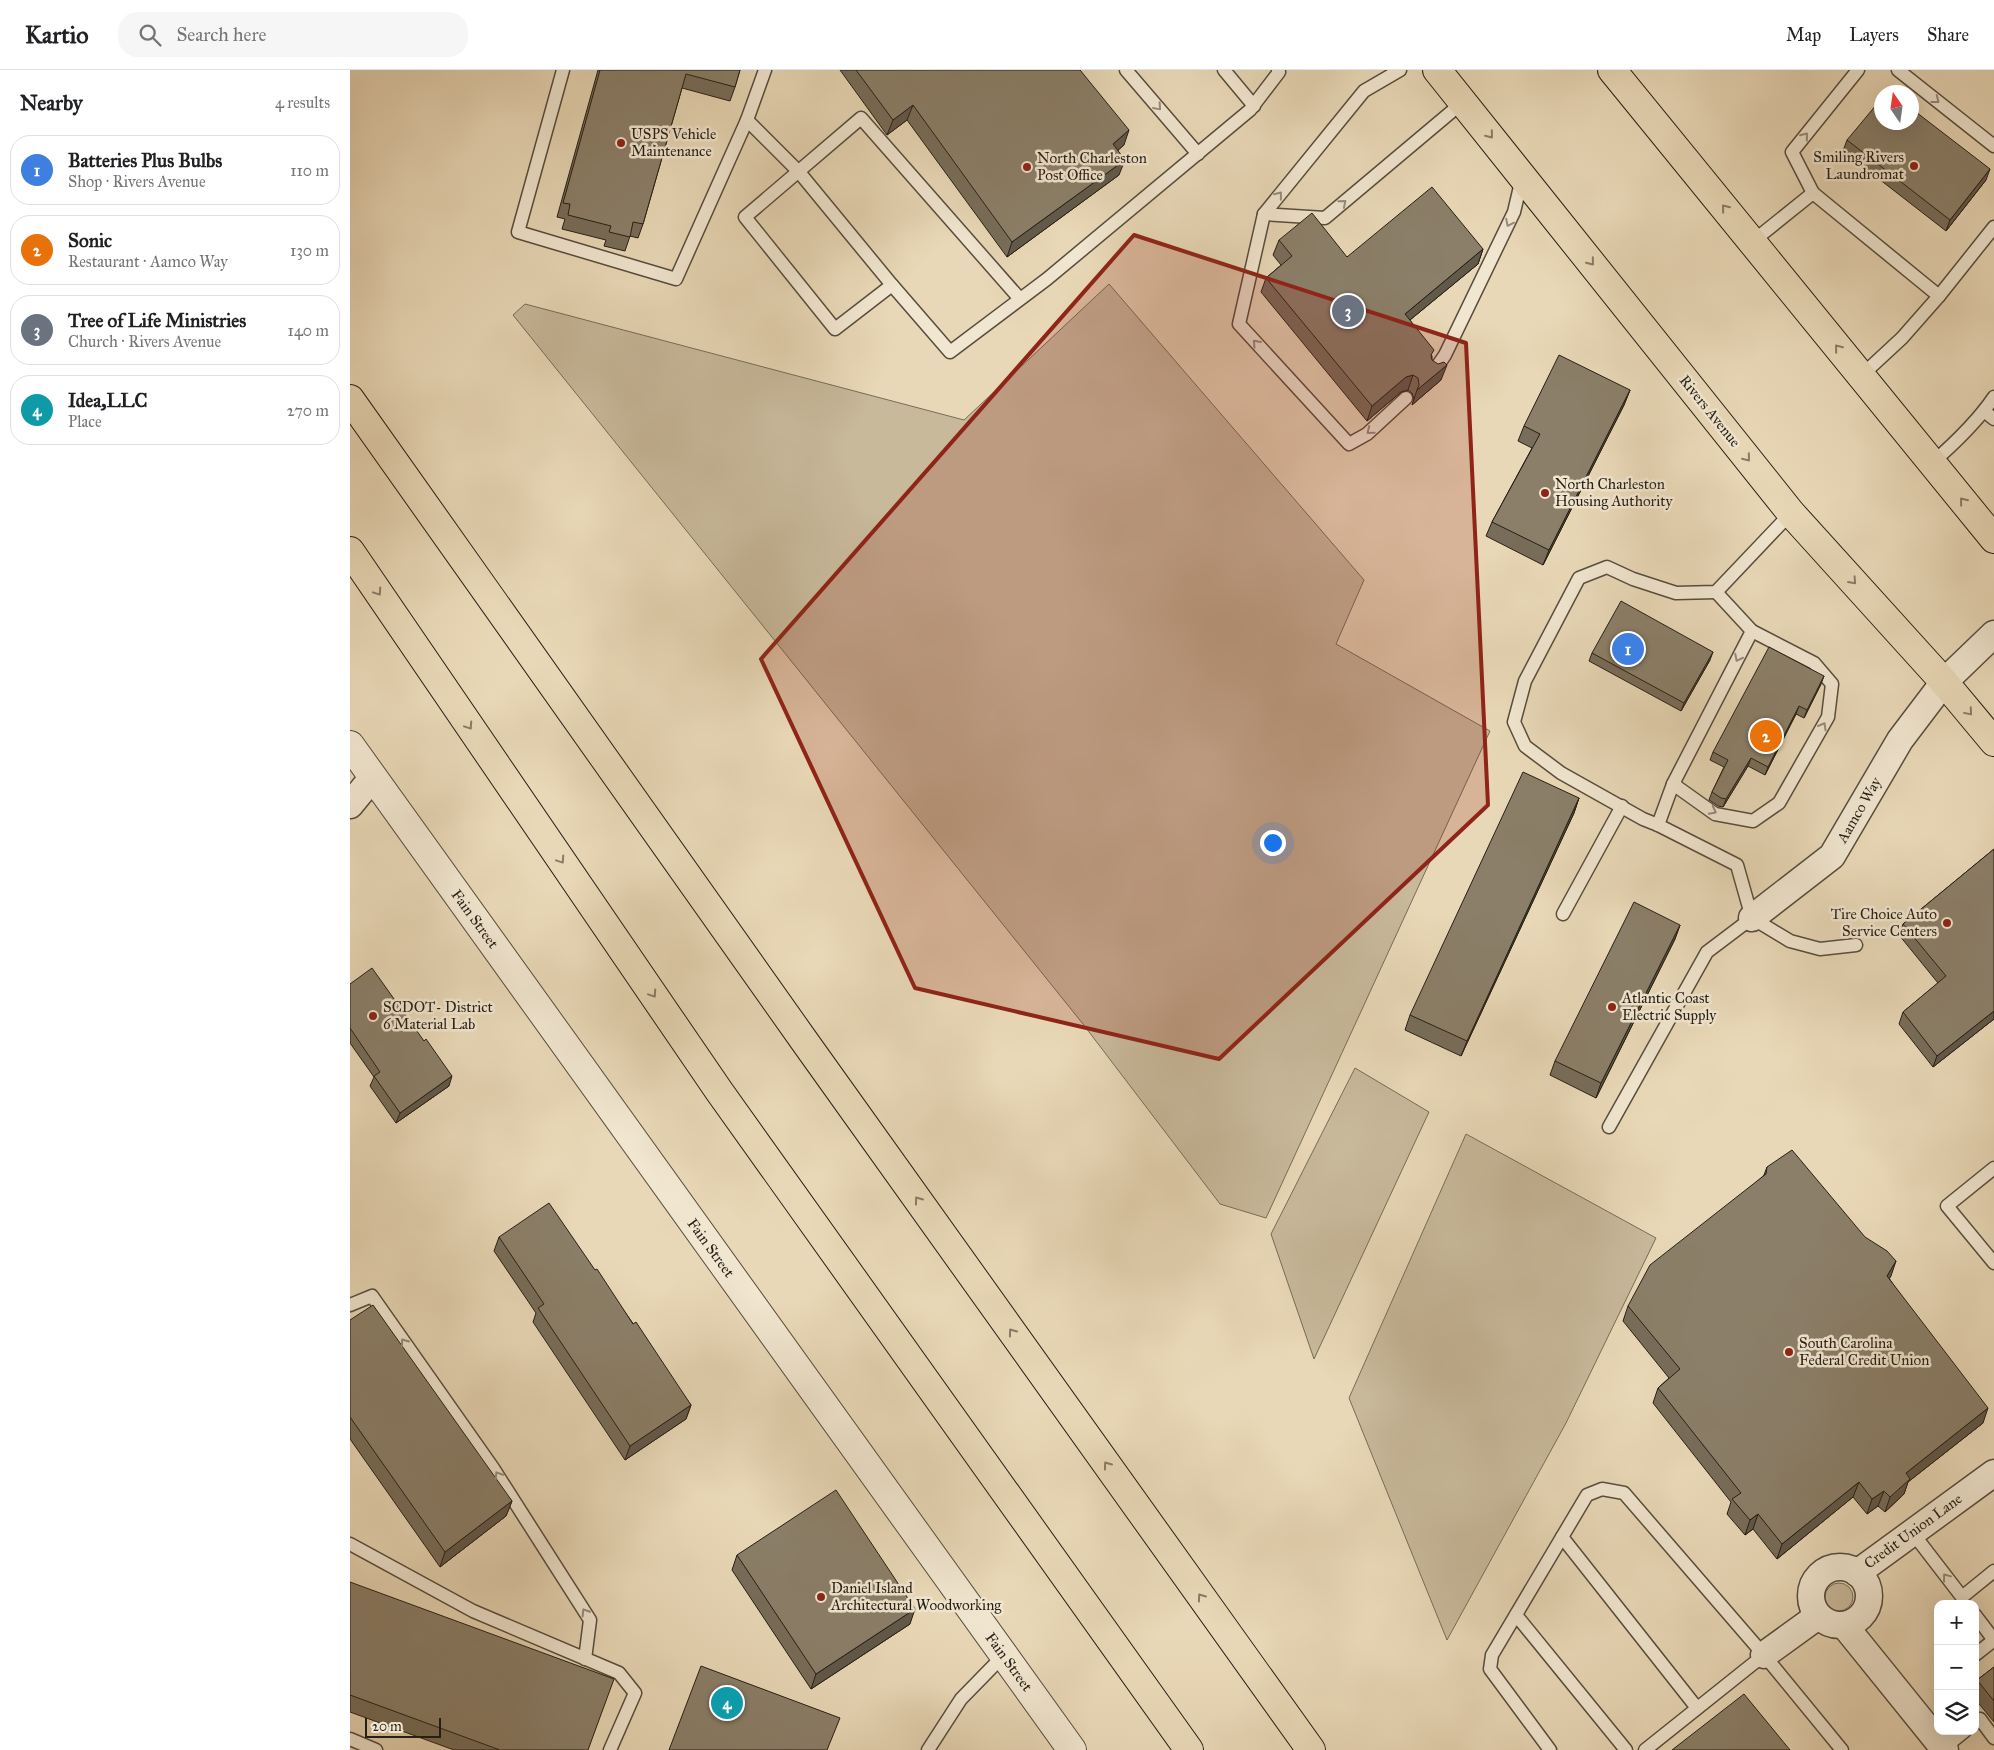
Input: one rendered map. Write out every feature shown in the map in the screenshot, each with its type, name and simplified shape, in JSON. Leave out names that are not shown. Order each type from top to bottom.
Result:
[{"type":"main road","name":"Rivers Avenue","points":[[1437,70],[1791,512],[1944,682],[1994,742]]},
{"type":"main road","points":[[1612,70],[1994,539]]},
{"type":"main road","points":[[350,399],[811,1050],[1311,1750]]},
{"type":"main road","points":[[350,551],[719,1091],[1189,1750]]},
{"type":"main road","points":[[1222,1626],[1298,1708],[1332,1750]]},
{"type":"main road","points":[[1161,1710],[1182,1750]]},
{"type":"street","name":"Aamco Way","points":[[1752,918],[1832,856],[1900,740],[1944,682],[1994,634]]},
{"type":"street","name":"Fain Street","points":[[350,745],[1072,1750]]},
{"type":"street","points":[[350,805],[373,777]]},
{"type":"street","name":"Credit Union Lane","points":[[1857,1573],[1994,1472]]},
{"type":"street","points":[[1838,1567],[1848,1568],[1857,1573],[1868,1589],[1866,1607],[1861,1615],[1854,1622],[1844,1624],[1826,1622],[1818,1616],[1813,1608],[1811,1590],[1821,1574],[1838,1567]]},
{"type":"street","points":[[1764,1654],[1818,1616]]},
{"type":"street","points":[[1844,1624],[1944,1749]]},
{"type":"lane","points":[[563,70],[518,232],[676,279],[747,120],[765,70]]},
{"type":"lane","points":[[1126,70],[1198,154]]},
{"type":"lane","points":[[1224,70],[1254,106]]},
{"type":"lane","points":[[1400,70],[1364,92],[1264,214],[1239,324],[1349,444],[1367,434],[1406,398]]},
{"type":"lane","points":[[1858,70],[1792,152],[1813,193],[1939,296]]},
{"type":"lane","points":[[1898,70],[1994,146]]},
{"type":"lane","points":[[747,120],[799,172],[950,352],[1048,279],[1198,154],[1254,106],[1278,71]]},
{"type":"lane","points":[[1264,214],[1325,218],[1463,102]]},
{"type":"lane","points":[[892,285],[835,329],[745,217],[861,118],[1020,299]]},
{"type":"lane","points":[[1434,371],[1445,355],[1514,212],[1522,176]]},
{"type":"lane","points":[[1752,242],[1813,193]]},
{"type":"lane","points":[[1861,376],[1902,338],[1939,296],[1994,227]]},
{"type":"lane","points":[[1932,463],[1989,415],[1994,397]]},
{"type":"lane","points":[[1791,512],[1716,592],[1676,593],[1633,579],[1607,567],[1579,578],[1526,681],[1514,722],[1525,746],[1561,773],[1622,806],[1643,820],[1658,825],[1737,865],[1752,918],[1790,941],[1820,949],[1856,945]]},
{"type":"lane","points":[[1672,784],[1715,814],[1753,821],[1779,803],[1828,717],[1832,684],[1814,663],[1752,631],[1716,592]]},
{"type":"lane","points":[[1658,825],[1672,784],[1752,631]]},
{"type":"lane","points":[[1563,914],[1622,806]]},
{"type":"lane","points":[[1609,1128],[1707,952],[1752,918]]},
{"type":"lane","points":[[1994,1168],[1947,1206],[1994,1263]]},
{"type":"lane","points":[[350,1305],[372,1296],[493,1468],[590,1620],[585,1659]]},
{"type":"lane","points":[[1550,1750],[1490,1669],[1492,1655],[1587,1495],[1602,1489],[1624,1493],[1764,1654],[1842,1750]]},
{"type":"lane","points":[[1912,1532],[1964,1600],[1994,1571]]},
{"type":"lane","points":[[1562,1537],[1697,1708]]},
{"type":"lane","points":[[350,1544],[473,1611],[619,1673],[635,1693],[610,1750]]},
{"type":"lane","points":[[1516,1614],[1626,1750]]},
{"type":"lane","points":[[1979,1620],[1994,1640],[1979,1652]]},
{"type":"lane","points":[[1645,1750],[1764,1654]]},
{"type":"lane","points":[[928,1750],[961,1699],[1004,1655]]},
{"type":"lane","points":[[1979,1721],[1994,1738]]},
{"type":"lane","points":[[1944,1749],[1960,1735]]},
{"type":"lane","points":[[350,1739],[376,1750]]},
{"type":"highlighted area","points":[[1134,235],[1466,343],[1488,805],[1219,1059],[915,988],[761,659]]},
{"type":"shaded area","points":[[1109,284],[1364,580],[1336,644],[1490,731],[1266,1218],[1220,1204],[1083,1024],[513,315],[525,304],[964,420]]},
{"type":"shaded area","points":[[1355,1068],[1429,1112],[1314,1359],[1271,1234]]},
{"type":"shaded area","points":[[1466,1134],[1656,1238],[1566,1423],[1447,1640],[1349,1398]]},
{"type":"shaded area","points":[[1839,1583],[1849,1587],[1853,1597],[1849,1607],[1839,1611],[1829,1607],[1825,1597],[1829,1587]]},
{"type":"building","name":"USPS Vehicle Maintenance","points":[[600,70],[740,70],[735,87],[686,74],[643,224],[633,222],[630,237],[609,232],[611,226],[568,215],[570,204],[563,203]]},
{"type":"building","name":"North Charleston Post Office","points":[[856,70],[1080,70],[1129,130],[1113,144],[1125,160],[1012,242],[913,105],[893,120]]},
{"type":"building","name":"Smiling Rivers Laundromat","points":[[1874,108],[1874,130],[1919,130],[1919,114],[1990,169],[1950,220],[1847,140]]},
{"type":"building","points":[[1432,187],[1483,249],[1405,314],[1434,350],[1431,355],[1432,360],[1438,364],[1444,362],[1447,365],[1417,390],[1419,385],[1418,378],[1413,375],[1406,377],[1372,406],[1266,278],[1292,256],[1279,240],[1312,213],[1347,257]]},
{"type":"building","name":"North Charleston Housing Authority","points":[[1559,355],[1630,390],[1549,550],[1492,522],[1540,434],[1524,426]]},
{"type":"building","points":[[1621,601],[1713,652],[1684,703],[1592,653]]},
{"type":"building","points":[[1769,647],[1824,676],[1807,710],[1799,706],[1768,767],[1751,758],[1726,799],[1721,798],[1712,792],[1728,760],[1713,752]]},
{"type":"building","points":[[1523,772],[1579,798],[1467,1041],[1410,1015]]},
{"type":"building","points":[[1994,849],[1994,1011],[1937,1056],[1903,1012],[1946,976],[1903,924]]},
{"type":"building","name":"Atlantic Coast Electric Supply","points":[[1634,902],[1680,925],[1601,1083],[1555,1061]]},
{"type":"building","points":[[372,968],[424,1041],[426,1039],[452,1076],[400,1113],[374,1076],[380,1072],[350,1028],[350,984]]},
{"type":"building","name":"South Carolina Federal Credit Union","points":[[1792,1150],[1865,1237],[1887,1251],[1896,1261],[1887,1276],[1988,1408],[1906,1473],[1910,1479],[1890,1497],[1884,1491],[1872,1499],[1859,1482],[1782,1544],[1758,1514],[1750,1520],[1732,1499],[1741,1493],[1658,1388],[1680,1369],[1628,1306],[1650,1265],[1766,1174],[1767,1167]]},
{"type":"building","points":[[549,1203],[595,1270],[597,1269],[633,1324],[636,1322],[691,1405],[630,1446],[538,1308],[544,1304],[499,1237]]},
{"type":"building","points":[[373,1305],[512,1501],[445,1552],[350,1417],[350,1320]]},
{"type":"building","name":"Daniel Island Architectural Woodworking","points":[[836,1490],[915,1609],[816,1674],[737,1555]]},
{"type":"building","points":[[350,1582],[614,1679],[588,1750],[500,1750],[350,1695]]},
{"type":"building","points":[[701,1666],[840,1718],[827,1750],[669,1750]]},
{"type":"building","points":[[1994,1667],[1994,1701],[1979,1682],[1979,1678]]},
{"type":"building","points":[[1744,1694],[1790,1750],[1672,1750]]},
{"type":"place","name":"USPS Vehicle Maintenance","points":[[621,143]]},
{"type":"place","name":"Smiling Rivers Laundromat","points":[[1914,166]]},
{"type":"place","name":"North Charleston Post Office","points":[[1027,167]]},
{"type":"place","name":"Tree of Life Ministries","points":[[1348,311]]},
{"type":"place","name":"North Charleston Housing Authority","points":[[1545,493]]},
{"type":"place","name":"Batteries Plus Bulbs","points":[[1628,649]]},
{"type":"place","name":"Sonic","points":[[1766,736]]},
{"type":"place","name":"Tire Choice Auto Service Centers","points":[[1947,923]]},
{"type":"place","name":"Atlantic Coast Electric Supply","points":[[1612,1007]]},
{"type":"place","name":"SCDOT- District 6 Material Lab","points":[[373,1016]]},
{"type":"place","name":"South Carolina Federal Credit Union","points":[[1789,1352]]},
{"type":"place","name":"Daniel Island Architectural Woodworking","points":[[821,1597]]},
{"type":"place","name":"Idea,LLC","points":[[727,1703]]}]
